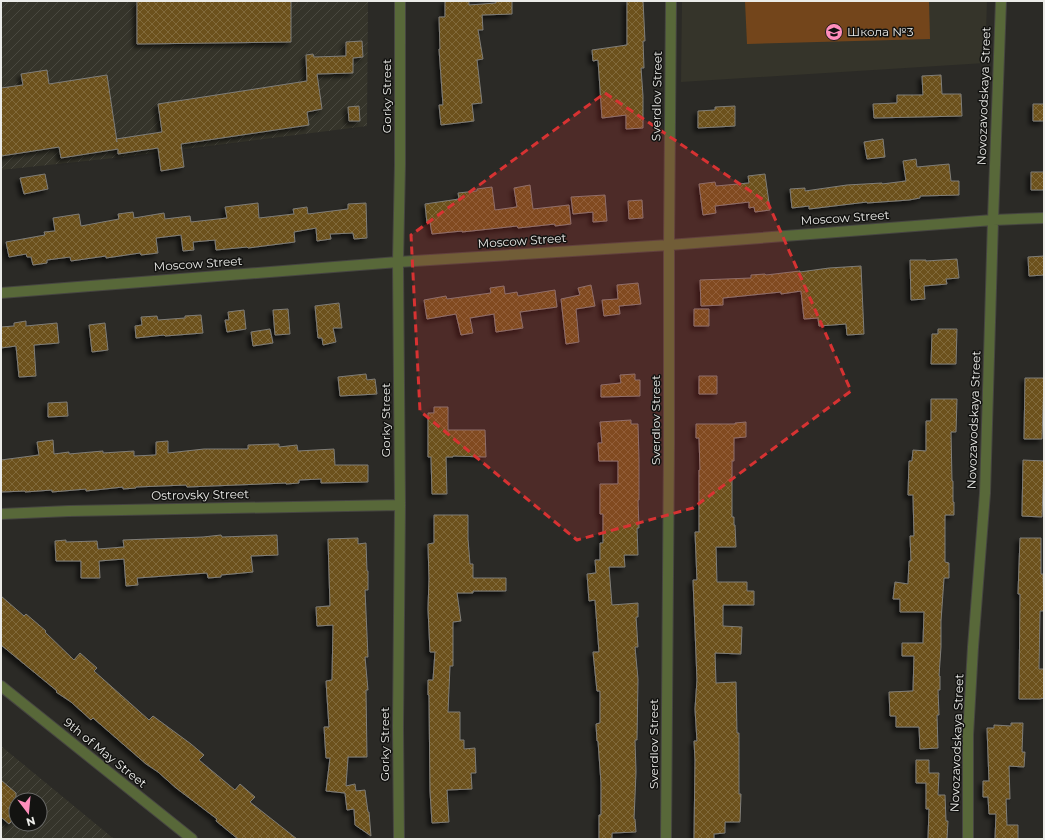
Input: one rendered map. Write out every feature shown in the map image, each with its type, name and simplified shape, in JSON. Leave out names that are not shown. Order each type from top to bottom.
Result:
[{"type":"street","name":"Gorky Street","points":[[399,839],[398,727],[400,505],[398,262],[400,164],[400,1]]},
{"type":"street","name":"Sverdlov Street","points":[[666,839],[671,1]]},
{"type":"street","name":"Novozavodskaya Street","points":[[968,839],[968,735],[973,648],[986,494],[993,220],[1001,1]]},
{"type":"street","name":"Moscow Street","points":[[1,293],[398,262],[669,245],[993,220],[1044,218]]},
{"type":"street","name":"Ostrovsky Street","points":[[1,514],[76,511],[400,505]]},
{"type":"street","name":"9th of May Street","points":[[1,686],[192,839]]},
{"type":"highlighted area","points":[[605,93],[768,203],[851,391],[693,508],[577,540],[420,411],[411,235]]},
{"type":"shaded area","points":[[1,1],[368,1],[367,126],[123,157],[1,170]]},
{"type":"shaded area","name":"Школа №3","points":[[682,1],[987,1],[985,63],[681,82]]},
{"type":"shaded area","points":[[745,1],[929,1],[930,39],[747,44]]},
{"type":"shaded area","points":[[1,746],[114,839],[1,839]]},
{"type":"building","points":[[137,1],[291,1],[291,42],[137,44]]},
{"type":"building","points":[[445,1],[469,1],[469,5],[496,3],[496,1],[512,1],[512,14],[482,15],[483,30],[478,30],[483,59],[477,60],[482,103],[472,104],[474,121],[441,125],[439,105],[443,105],[439,49],[439,17],[445,17]]},
{"type":"building","points":[[627,1],[643,1],[645,41],[643,41],[644,68],[641,68],[643,128],[626,129],[626,115],[602,118],[598,60],[593,61],[592,50],[627,45]]},
{"type":"building","points":[[362,41],[363,57],[353,58],[353,73],[317,74],[322,109],[307,112],[309,125],[181,144],[184,167],[161,171],[158,148],[118,154],[118,149],[61,158],[59,147],[1,156],[1,88],[23,85],[21,74],[47,70],[49,84],[107,75],[117,139],[162,132],[158,104],[307,81],[306,55],[313,54],[314,57],[346,56],[346,42]]},
{"type":"building","points":[[941,75],[942,94],[961,94],[962,116],[874,118],[873,104],[897,103],[897,95],[923,95],[922,76]]},
{"type":"building","points":[[1033,104],[1044,104],[1044,121],[1033,121]]},
{"type":"building","points":[[359,106],[360,121],[349,121],[348,107]]},
{"type":"building","points":[[735,106],[735,126],[698,128],[698,111],[715,110],[715,107]]},
{"type":"building","points":[[883,139],[885,157],[867,159],[864,142]]},
{"type":"building","points":[[916,159],[917,167],[949,164],[951,181],[959,181],[959,195],[920,196],[920,198],[909,200],[867,202],[809,209],[809,206],[792,208],[790,189],[805,188],[805,191],[847,185],[882,184],[906,181],[903,161]]},
{"type":"building","points":[[1031,172],[1044,172],[1044,190],[1031,190]]},
{"type":"building","points":[[45,174],[48,189],[24,194],[20,178]]},
{"type":"building","points":[[765,174],[770,210],[755,212],[754,207],[749,208],[749,202],[715,206],[716,213],[703,215],[699,184],[715,182],[716,186],[749,183],[748,176]]},
{"type":"building","points":[[530,185],[533,209],[569,205],[571,224],[555,226],[555,224],[518,228],[517,226],[432,234],[430,222],[427,223],[425,204],[459,199],[458,193],[477,191],[477,189],[492,187],[495,210],[517,207],[514,188]]},
{"type":"building","points":[[605,195],[607,221],[593,222],[593,212],[573,214],[571,197]]},
{"type":"building","points":[[642,200],[643,218],[629,219],[628,201]]},
{"type":"building","points":[[258,203],[259,218],[294,214],[293,209],[307,207],[308,214],[348,209],[348,204],[366,203],[367,238],[354,239],[353,233],[330,234],[331,239],[317,241],[316,228],[294,232],[295,242],[248,248],[216,250],[215,240],[193,242],[194,250],[183,251],[181,235],[156,238],[158,253],[141,255],[140,253],[106,258],[106,256],[71,261],[70,257],[47,260],[47,263],[33,265],[31,257],[27,257],[26,254],[9,257],[6,242],[45,235],[44,232],[55,231],[53,218],[79,214],[81,226],[119,219],[118,214],[133,212],[134,218],[164,213],[165,219],[190,216],[191,222],[227,218],[225,207]]},
{"type":"building","points":[[1044,256],[1044,275],[1029,276],[1028,257]]},
{"type":"building","points":[[957,259],[959,278],[946,279],[947,284],[924,286],[925,299],[911,300],[910,260],[926,261]]},
{"type":"building","points":[[861,266],[864,334],[847,335],[846,324],[819,326],[818,318],[804,319],[801,291],[781,294],[781,292],[723,298],[723,305],[701,306],[700,280],[751,278],[751,275],[766,275]]},
{"type":"building","points":[[638,283],[641,304],[619,306],[620,314],[604,316],[602,300],[618,299],[617,285]]},
{"type":"building","points":[[591,285],[595,306],[576,309],[579,342],[566,344],[561,299],[580,295],[578,288]]},
{"type":"building","points":[[504,286],[505,294],[517,292],[518,296],[555,290],[557,307],[520,312],[523,328],[496,332],[494,314],[470,318],[473,333],[461,335],[456,314],[427,319],[424,300],[446,296],[447,299],[491,293],[490,288]]},
{"type":"building","points":[[339,303],[342,328],[333,328],[336,342],[323,345],[322,338],[318,338],[315,306]]},
{"type":"building","points":[[288,309],[290,334],[275,335],[273,310]]},
{"type":"building","points":[[694,309],[709,309],[709,326],[694,326]]},
{"type":"building","points":[[244,310],[246,329],[227,332],[225,320],[229,320],[228,312]]},
{"type":"building","points":[[201,315],[203,333],[136,338],[135,326],[142,325],[141,317],[157,316],[158,320]]},
{"type":"building","points":[[26,321],[26,326],[57,323],[59,343],[34,345],[36,376],[19,377],[16,346],[1,348],[1,327],[14,326],[14,323]]},
{"type":"building","points":[[105,323],[108,350],[92,352],[89,325]]},
{"type":"building","points":[[270,329],[273,343],[253,346],[251,332]]},
{"type":"building","points":[[938,329],[957,329],[956,364],[931,364],[932,334],[938,334]]},
{"type":"building","points":[[366,374],[367,380],[375,379],[377,394],[340,396],[338,377]]},
{"type":"building","points":[[635,374],[635,380],[640,380],[640,396],[601,397],[601,385],[621,383],[620,375]]},
{"type":"building","points":[[699,376],[717,376],[717,394],[699,394]]},
{"type":"building","points":[[1025,378],[1044,378],[1042,439],[1024,439]]},
{"type":"building","points":[[931,399],[957,399],[956,432],[951,432],[954,515],[945,515],[945,562],[949,563],[949,578],[944,578],[941,621],[939,676],[940,690],[938,690],[939,715],[937,715],[938,748],[920,749],[919,727],[896,727],[896,716],[890,716],[889,692],[913,691],[914,656],[902,656],[902,643],[923,643],[924,612],[900,612],[900,599],[893,599],[895,582],[908,584],[909,561],[911,561],[910,536],[914,536],[913,495],[908,495],[909,461],[912,461],[913,450],[926,451],[926,421],[931,421]]},
{"type":"building","points":[[67,402],[68,416],[48,417],[48,403]]},
{"type":"building","points":[[434,407],[448,407],[448,430],[485,430],[486,457],[446,457],[447,494],[432,494],[431,457],[428,457],[428,413],[434,413]]},
{"type":"building","points":[[631,420],[631,424],[638,424],[638,555],[624,555],[625,567],[609,567],[612,605],[638,603],[638,617],[636,617],[638,647],[635,647],[638,679],[637,740],[635,740],[636,772],[634,819],[636,832],[612,833],[612,839],[599,839],[601,783],[596,724],[600,723],[600,691],[597,691],[593,652],[599,652],[595,600],[589,601],[587,574],[596,573],[595,560],[600,560],[600,543],[603,543],[603,514],[600,514],[600,484],[618,484],[618,461],[599,461],[598,443],[602,443],[600,422]]},
{"type":"building","points":[[746,422],[746,437],[734,438],[734,461],[732,461],[732,517],[734,517],[736,547],[716,547],[717,582],[747,582],[747,591],[754,591],[754,605],[723,605],[723,626],[742,627],[741,654],[715,653],[716,683],[736,682],[737,733],[739,733],[739,794],[741,794],[740,822],[725,822],[725,833],[714,834],[714,839],[694,839],[694,741],[697,741],[695,709],[697,680],[693,580],[697,580],[695,532],[699,532],[700,470],[699,438],[696,438],[696,424],[735,424]]},
{"type":"building","points":[[53,440],[54,454],[69,452],[69,454],[103,451],[103,453],[134,451],[134,456],[156,455],[156,442],[168,441],[168,453],[204,449],[248,449],[248,445],[279,444],[279,447],[297,445],[298,451],[334,449],[335,465],[368,465],[368,482],[321,483],[321,479],[299,480],[299,483],[286,484],[187,487],[186,485],[123,489],[123,487],[86,491],[86,489],[52,492],[52,490],[1,492],[1,460],[39,455],[37,442]]},
{"type":"building","points":[[1023,460],[1044,461],[1042,517],[1022,516]]},
{"type":"building","points":[[434,515],[468,515],[468,539],[470,564],[473,564],[473,578],[506,578],[506,591],[473,591],[473,593],[457,593],[461,621],[453,622],[453,666],[450,666],[448,712],[460,712],[460,740],[464,740],[464,749],[475,748],[476,773],[471,773],[472,789],[447,790],[449,822],[432,823],[428,680],[433,680],[435,652],[430,652],[428,609],[428,544],[434,543]]},
{"type":"building","points":[[221,535],[222,537],[277,535],[278,555],[251,556],[253,572],[221,575],[221,577],[208,578],[207,573],[137,578],[138,585],[126,586],[124,559],[99,561],[100,578],[81,578],[81,561],[56,561],[55,541],[97,541],[98,549],[124,547],[123,540]]},
{"type":"building","points":[[358,538],[358,544],[366,543],[368,571],[368,590],[365,590],[368,657],[365,657],[368,690],[366,690],[367,757],[348,757],[346,786],[355,784],[356,791],[365,790],[371,836],[355,825],[354,809],[347,810],[345,793],[326,791],[330,758],[326,758],[324,727],[329,727],[326,681],[332,680],[333,625],[317,626],[316,607],[330,606],[328,539]]},
{"type":"building","points":[[1020,538],[1041,538],[1041,574],[1043,574],[1044,611],[1040,611],[1039,669],[1044,669],[1044,698],[1040,699],[1019,699],[1020,594],[1018,594]]},
{"type":"building","points":[[1,596],[24,616],[26,614],[46,631],[45,632],[74,660],[80,653],[97,668],[94,671],[149,720],[153,716],[191,744],[204,755],[199,760],[235,790],[240,784],[255,797],[250,802],[297,839],[238,839],[216,821],[217,819],[146,764],[93,718],[91,720],[71,702],[56,692],[57,691],[1,645]]},
{"type":"building","points":[[1011,723],[1023,723],[1022,752],[1025,752],[1024,767],[1009,766],[1010,799],[1006,799],[1007,825],[1018,825],[1018,839],[995,839],[996,814],[989,814],[988,797],[983,797],[983,781],[989,781],[987,728],[994,728],[994,725],[1011,726]]},
{"type":"building","points":[[916,760],[929,760],[929,773],[939,773],[938,795],[945,795],[946,821],[948,821],[947,839],[928,839],[929,809],[926,809],[926,783],[916,783]]},
{"type":"building","points":[[1,780],[15,792],[8,792],[8,823],[1,817]]},
{"type":"place","name":"Школа №3","points":[[834,32]]}]
